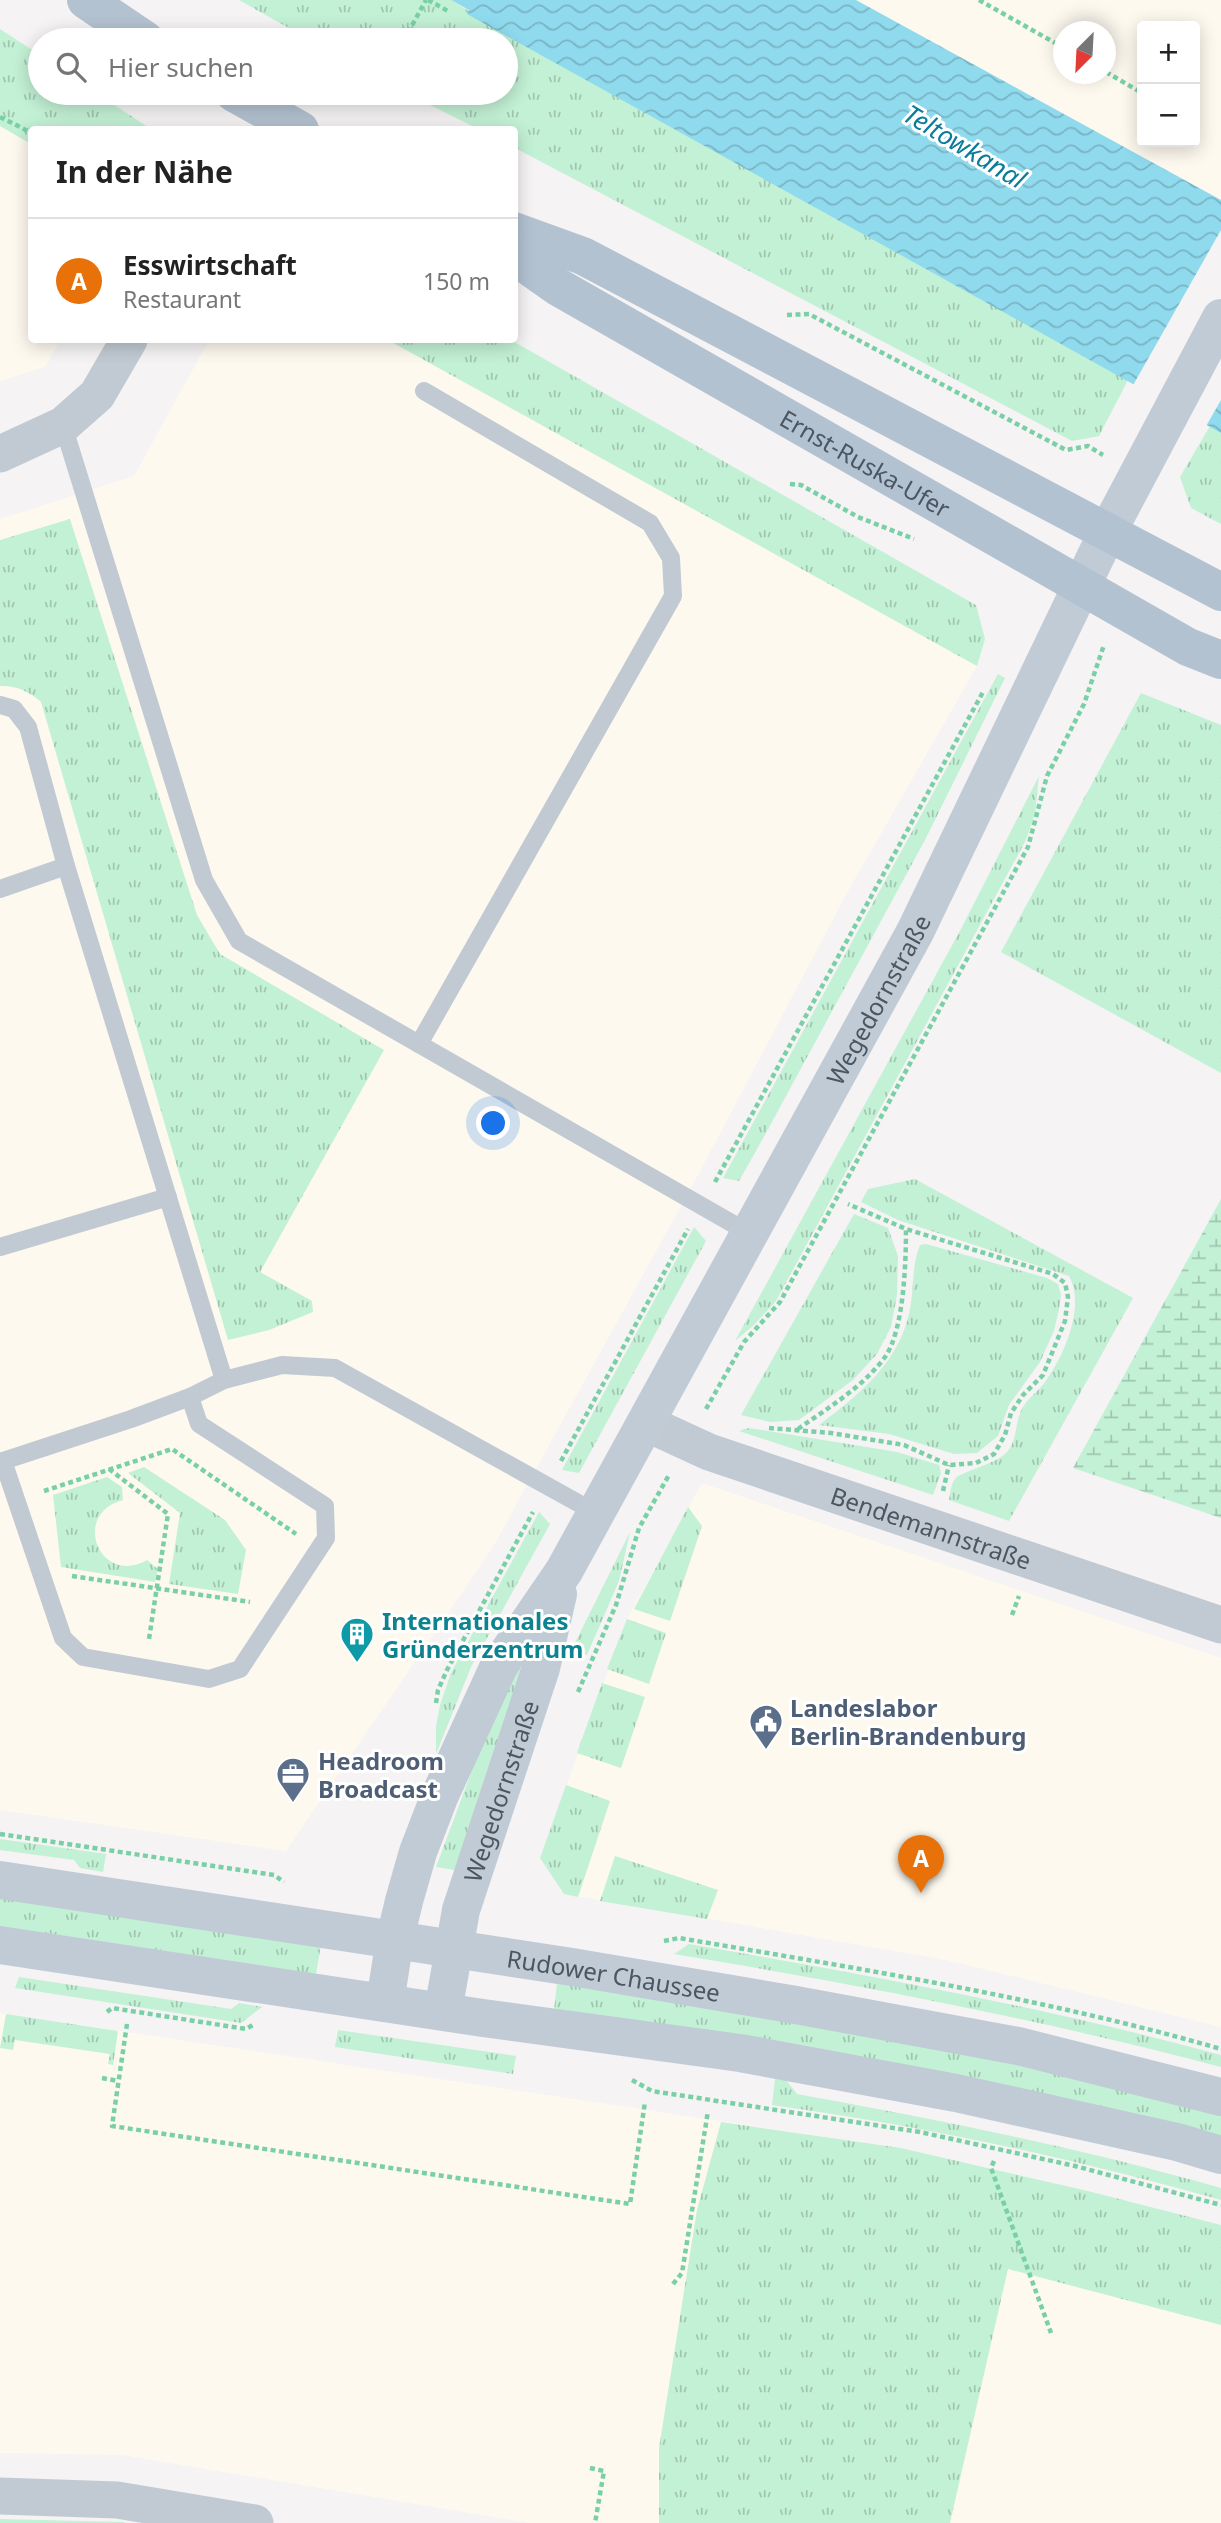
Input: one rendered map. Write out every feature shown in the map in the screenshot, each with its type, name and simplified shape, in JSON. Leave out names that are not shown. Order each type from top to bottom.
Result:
[{"type":"main road","points":[[86,0],[127,28]]},
{"type":"main road","points":[[248,110],[290,126]]},
{"type":"main road","name":"Ernst-Ruska-Ufer","points":[[518,232],[583,256],[1221,592]]},
{"type":"main road","name":"Ernst-Ruska-Ufer","points":[[518,259],[558,287],[1081,588],[1188,648],[1221,660]]},
{"type":"main road","name":"Wegedornstraße","points":[[385,2002],[395,1940],[418,1852],[446,1781],[499,1666],[564,1571],[915,932],[1108,531],[1221,318]]},
{"type":"main road","name":"Wegedornstraße","points":[[443,2011],[461,1910],[541,1668],[564,1571]]},
{"type":"main road","name":"Rudower Chaussee","points":[[0,1880],[453,1949],[796,2005],[1018,2046],[1221,2097]]},
{"type":"main road","points":[[0,1945],[740,2053],[956,2093],[1177,2142],[1221,2155]]},
{"type":"street","points":[[0,454],[63,425],[97,394],[127,343]]},
{"type":"street","name":"Bendemannstraße","points":[[646,1423],[709,1452],[1221,1625]]},
{"type":"street","points":[[0,2496],[117,2500],[255,2523]]},
{"type":"lane","points":[[419,1044],[673,596],[671,558],[650,523],[424,391]]},
{"type":"lane","points":[[63,425],[204,880],[239,941],[749,1233]]},
{"type":"lane","points":[[0,705],[14,709],[28,727],[66,866],[224,1380]]},
{"type":"lane","points":[[0,890],[66,866]]},
{"type":"lane","points":[[0,1247],[168,1197]]},
{"type":"lane","points":[[190,1397],[199,1424],[325,1506],[326,1538],[240,1668],[209,1679],[83,1657],[63,1638],[1,1461],[131,1419],[190,1397],[224,1380],[282,1366],[335,1368],[596,1513]]},
{"type":"path","points":[[411,28],[427,0],[448,11]]},
{"type":"path","points":[[979,0],[1053,42]]},
{"type":"path","points":[[1116,78],[1137,90]]},
{"type":"path","points":[[0,117],[28,131]]},
{"type":"path","points":[[787,315],[809,314],[1066,450],[1088,446],[1103,455]]},
{"type":"path","points":[[790,484],[801,485],[858,517],[920,542]]},
{"type":"path","points":[[435,1710],[438,1690],[447,1670],[985,688]]},
{"type":"path","points":[[718,1387],[744,1342],[780,1302],[1028,848],[1047,776],[1087,694]]},
{"type":"path","points":[[760,1426],[904,1445],[949,1465],[976,1463],[994,1454],[1005,1435],[1011,1413],[1023,1395],[1043,1375],[1065,1321],[1068,1297],[1065,1283],[1053,1274],[906,1230],[848,1204]]},
{"type":"path","points":[[798,1429],[856,1387],[886,1356],[897,1329],[906,1266],[906,1230]]},
{"type":"path","points":[[16,1501],[172,1449],[319,1549]]},
{"type":"path","points":[[108,1469],[168,1514],[150,1633]]},
{"type":"path","points":[[44,1580],[67,1576],[156,1588],[257,1603],[276,1614]]},
{"type":"path","points":[[0,1834],[274,1875],[292,1887]]},
{"type":"path","points":[[127,2024],[112,2126],[630,2204],[645,2102]]},
{"type":"path","points":[[622,2074],[652,2091],[920,2132],[1074,2166],[1221,2205]]},
{"type":"path","points":[[102,2078],[118,2081]]},
{"type":"path","points":[[673,2284],[682,2273],[708,2111]]},
{"type":"path","points":[[994,2161],[991,2168],[1051,2333]]},
{"type":"path","points":[[590,2468],[604,2471],[595,2523]]},
{"type":"shaded area","points":[[856,0],[1221,0],[1221,200]]},
{"type":"shaded area","points":[[0,126],[28,142],[28,343],[59,343],[45,367],[0,381]]},
{"type":"shaded area","points":[[207,343],[393,343],[977,666],[847,893],[697,1177],[493,1547],[286,1851],[0,1810],[0,519],[134,476]]},
{"type":"shaded area","name":"Landeslabor Berlin-Brandenburg","points":[[702,1483],[1221,1658],[1221,2027],[946,1960],[564,1894],[540,1858],[627,1619]]},
{"type":"shaded area","points":[[0,2013],[901,2148],[1221,2225],[1221,2523],[529,2523],[122,2455],[0,2453]]},
{"type":"green space","points":[[239,0],[451,0],[469,11],[468,14],[493,28],[289,28]]},
{"type":"green space","points":[[0,29],[28,47],[28,105],[114,105],[146,126],[28,126],[28,142],[0,126]]},
{"type":"green space","points":[[518,42],[1128,380],[1099,436],[1072,441],[518,150],[518,126],[472,126],[430,105],[518,105]]},
{"type":"green space","points":[[393,343],[516,343],[976,605],[985,639],[977,666]]},
{"type":"green space","points":[[1210,426],[1221,433],[1221,524],[1191,508],[1180,477]]},
{"type":"green space","points":[[70,519],[197,915],[220,954],[384,1050],[260,1272],[312,1301],[313,1312],[269,1330],[228,1340],[41,702],[22,690],[0,686],[0,540]]},
{"type":"green space","points":[[998,674],[1005,678],[925,840],[761,1142],[739,1181],[723,1178]]},
{"type":"green space","points":[[1141,693],[1221,725],[1221,1073],[1001,952]]},
{"type":"green space","points":[[1039,776],[1035,813],[1026,840],[776,1301],[735,1341],[961,929]]},
{"type":"green space","points":[[915,1179],[1133,1298],[1009,1521],[949,1500],[952,1486],[958,1476],[994,1461],[1010,1448],[1023,1407],[1045,1382],[1065,1345],[1074,1316],[1074,1288],[1069,1276],[898,1220],[861,1202],[868,1189]]},
{"type":"green space","points":[[1221,1199],[1221,1518],[1073,1468]]},
{"type":"green space","points":[[854,1214],[888,1228],[898,1256],[897,1295],[891,1327],[877,1354],[853,1380],[799,1420],[770,1422],[741,1415]]},
{"type":"green space","points":[[694,1227],[706,1241],[579,1473],[562,1470]]},
{"type":"green space","points":[[926,1244],[1047,1278],[1058,1284],[1061,1295],[1054,1331],[1040,1362],[1009,1405],[998,1436],[977,1453],[954,1454],[889,1434],[819,1425],[878,1373],[899,1342],[911,1303],[917,1252],[920,1245]]},
{"type":"green space","points":[[749,1428],[897,1452],[939,1465],[941,1473],[933,1495],[739,1431]]},
{"type":"green space","points":[[144,1467],[225,1520],[246,1550],[238,1594],[169,1584],[180,1513],[128,1473]]},
{"type":"green space","points":[[107,1477],[122,1487],[123,1500],[107,1508],[98,1519],[95,1532],[98,1545],[105,1557],[116,1564],[130,1566],[147,1560],[158,1569],[155,1582],[61,1567],[53,1495]]},
{"type":"green space","points":[[688,1507],[702,1526],[670,1621],[634,1609]]},
{"type":"green space","points":[[539,1512],[550,1524],[471,1667],[436,1754],[436,1726],[451,1673]]},
{"type":"green space","points":[[630,1532],[619,1581],[587,1655],[572,1649]]},
{"type":"green space","points":[[627,1619],[666,1633],[649,1684],[607,1669]]},
{"type":"green space","points":[[519,1668],[522,1670],[455,1870],[436,1867],[492,1717]]},
{"type":"green space","points":[[602,1683],[645,1697],[621,1768],[577,1753]]},
{"type":"green space","points":[[566,1785],[610,1801],[578,1897],[564,1894],[540,1858]]},
{"type":"green space","points":[[0,1839],[106,1854],[103,1872],[80,1868],[74,1860],[0,1850]]},
{"type":"green space","points":[[615,1856],[718,1890],[707,1919],[600,1901]]},
{"type":"green space","points":[[0,1898],[321,1945],[316,1974],[0,1926]]},
{"type":"green space","points":[[689,1944],[890,1980],[1089,2022],[1221,2055],[1221,2067],[1085,2033],[949,2004],[674,1954]]},
{"type":"green space","points":[[19,1977],[231,2009],[239,2003],[262,2007],[241,2023],[15,1988]]},
{"type":"green space","points":[[557,1983],[891,2039],[1057,2073],[1221,2116],[1221,2138],[554,2010]]},
{"type":"green space","points":[[6,2014],[118,2031],[113,2065],[108,2064],[110,2054],[15,2040],[13,2050],[0,2048]]},
{"type":"green space","points":[[338,2030],[516,2056],[513,2074],[335,2047]]},
{"type":"green space","points":[[775,2079],[786,2080],[797,2094],[1010,2136],[1221,2188],[1221,2200],[1110,2170],[998,2145],[772,2105]]},
{"type":"green space","points":[[721,2122],[901,2148],[1221,2225],[1221,2325],[1008,2269],[950,2523],[659,2523],[659,2448],[697,2210]]},
{"type":"green space","points":[[0,2519],[123,2522],[126,2523],[0,2523]]},
{"type":"water","name":"Teltowkanal","points":[[451,0],[856,0],[1221,200],[1221,433],[518,42],[518,28],[492,28],[467,14],[469,10]]},
{"type":"pier","points":[[1221,230],[1221,400],[1205,428],[1132,387]]},
{"type":"place","name":"Internationales Gründerzentrum","points":[[357,1664]]},
{"type":"place","name":"Landeslabor Berlin-Brandenburg","points":[[766,1751]]},
{"type":"place","name":"Headroom Broadcast","points":[[293,1804]]},
{"type":"place","name":"Esswirtschaft","points":[[921,1893]]}]
